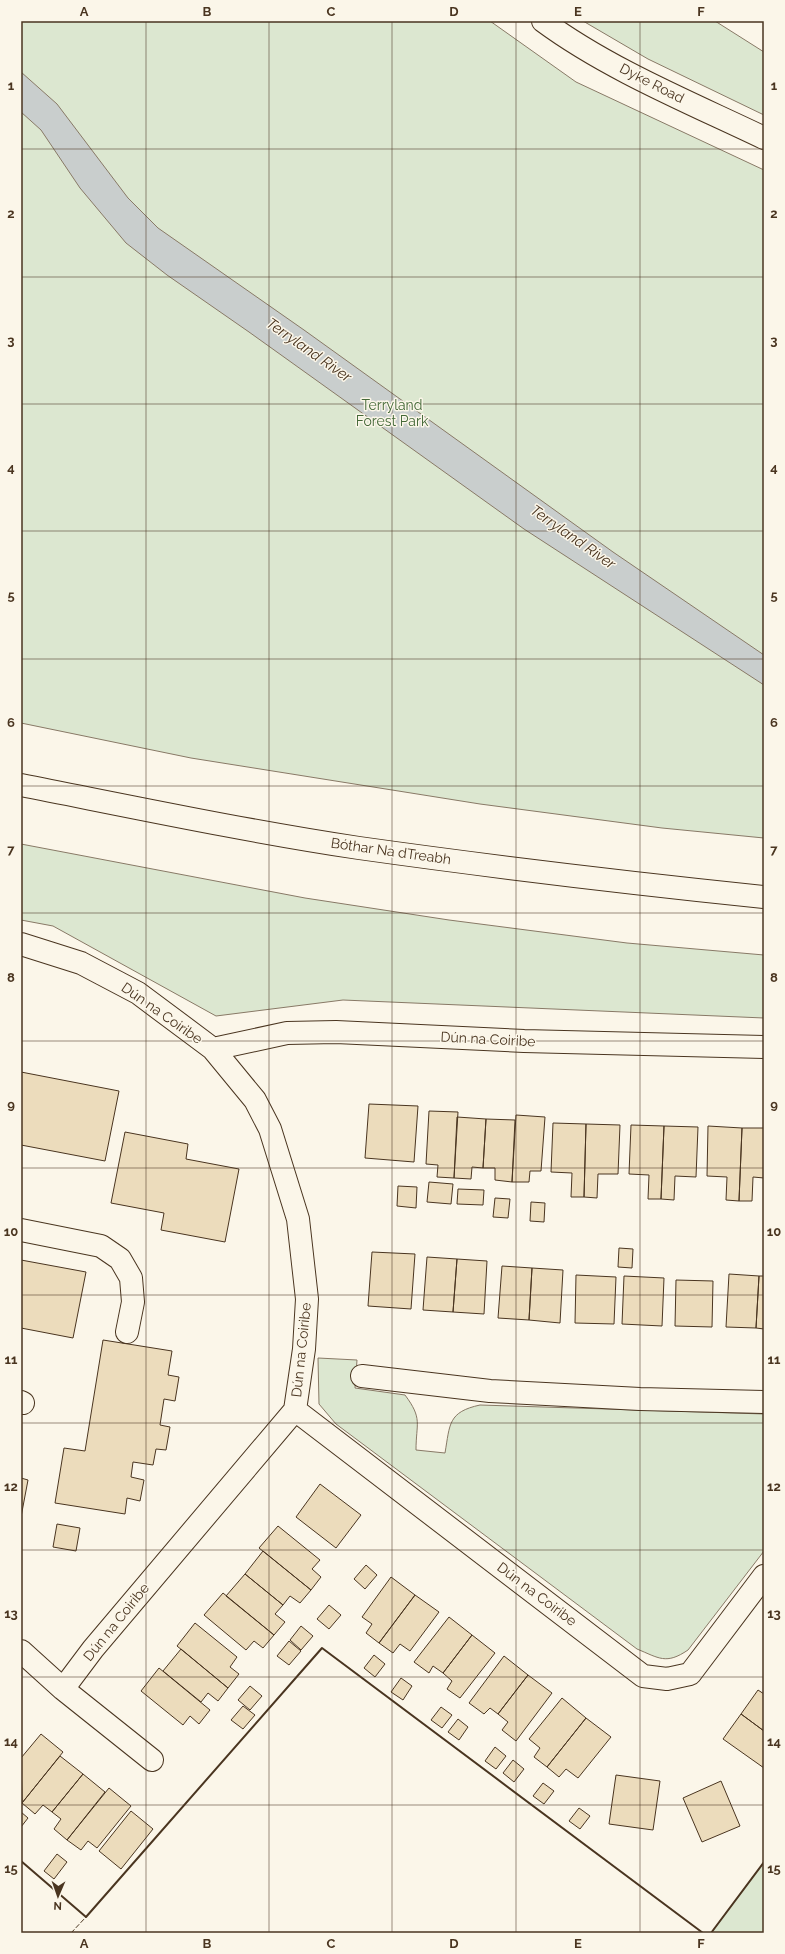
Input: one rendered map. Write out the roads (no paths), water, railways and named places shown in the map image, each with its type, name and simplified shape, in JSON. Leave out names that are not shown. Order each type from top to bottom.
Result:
[{"type":"main road","name":"Dyke Road","points":[[543,21],[592,52],[650,83],[764,138]]},
{"type":"main road","name":"Bóthar Na dTreabh","points":[[21,785],[174,815],[357,847],[576,877],[764,898]]},
{"type":"main road","name":"Dún na Coiribe","points":[[21,944],[81,963],[138,993],[213,1049],[255,1100],[270,1129],[298,1219],[307,1299],[304,1349],[295,1410],[174,1551],[63,1689]]},
{"type":"main road","name":"Dún na Coiribe","points":[[213,1049],[287,1033],[336,1032],[524,1041],[764,1047]]},
{"type":"main road","points":[[21,1230],[101,1246],[120,1259],[131,1278],[133,1302],[127,1332]]},
{"type":"main road","points":[[362,1376],[490,1391],[640,1399],[764,1402]]},
{"type":"main road","name":"Dún na Coiribe","points":[[295,1410],[643,1676],[666,1680],[690,1674],[764,1576]]},
{"type":"main road","points":[[21,1651],[63,1689],[152,1760]]},
{"type":"water","name":"Terryland River","points":[[21,72],[57,104],[128,198],[158,228],[304,330],[613,552],[764,655],[764,685],[524,529],[167,275],[126,243],[80,188],[41,130],[21,112]]},
{"type":"park label","name":"Terryland Forest Park","points":[[392,414]]}]
